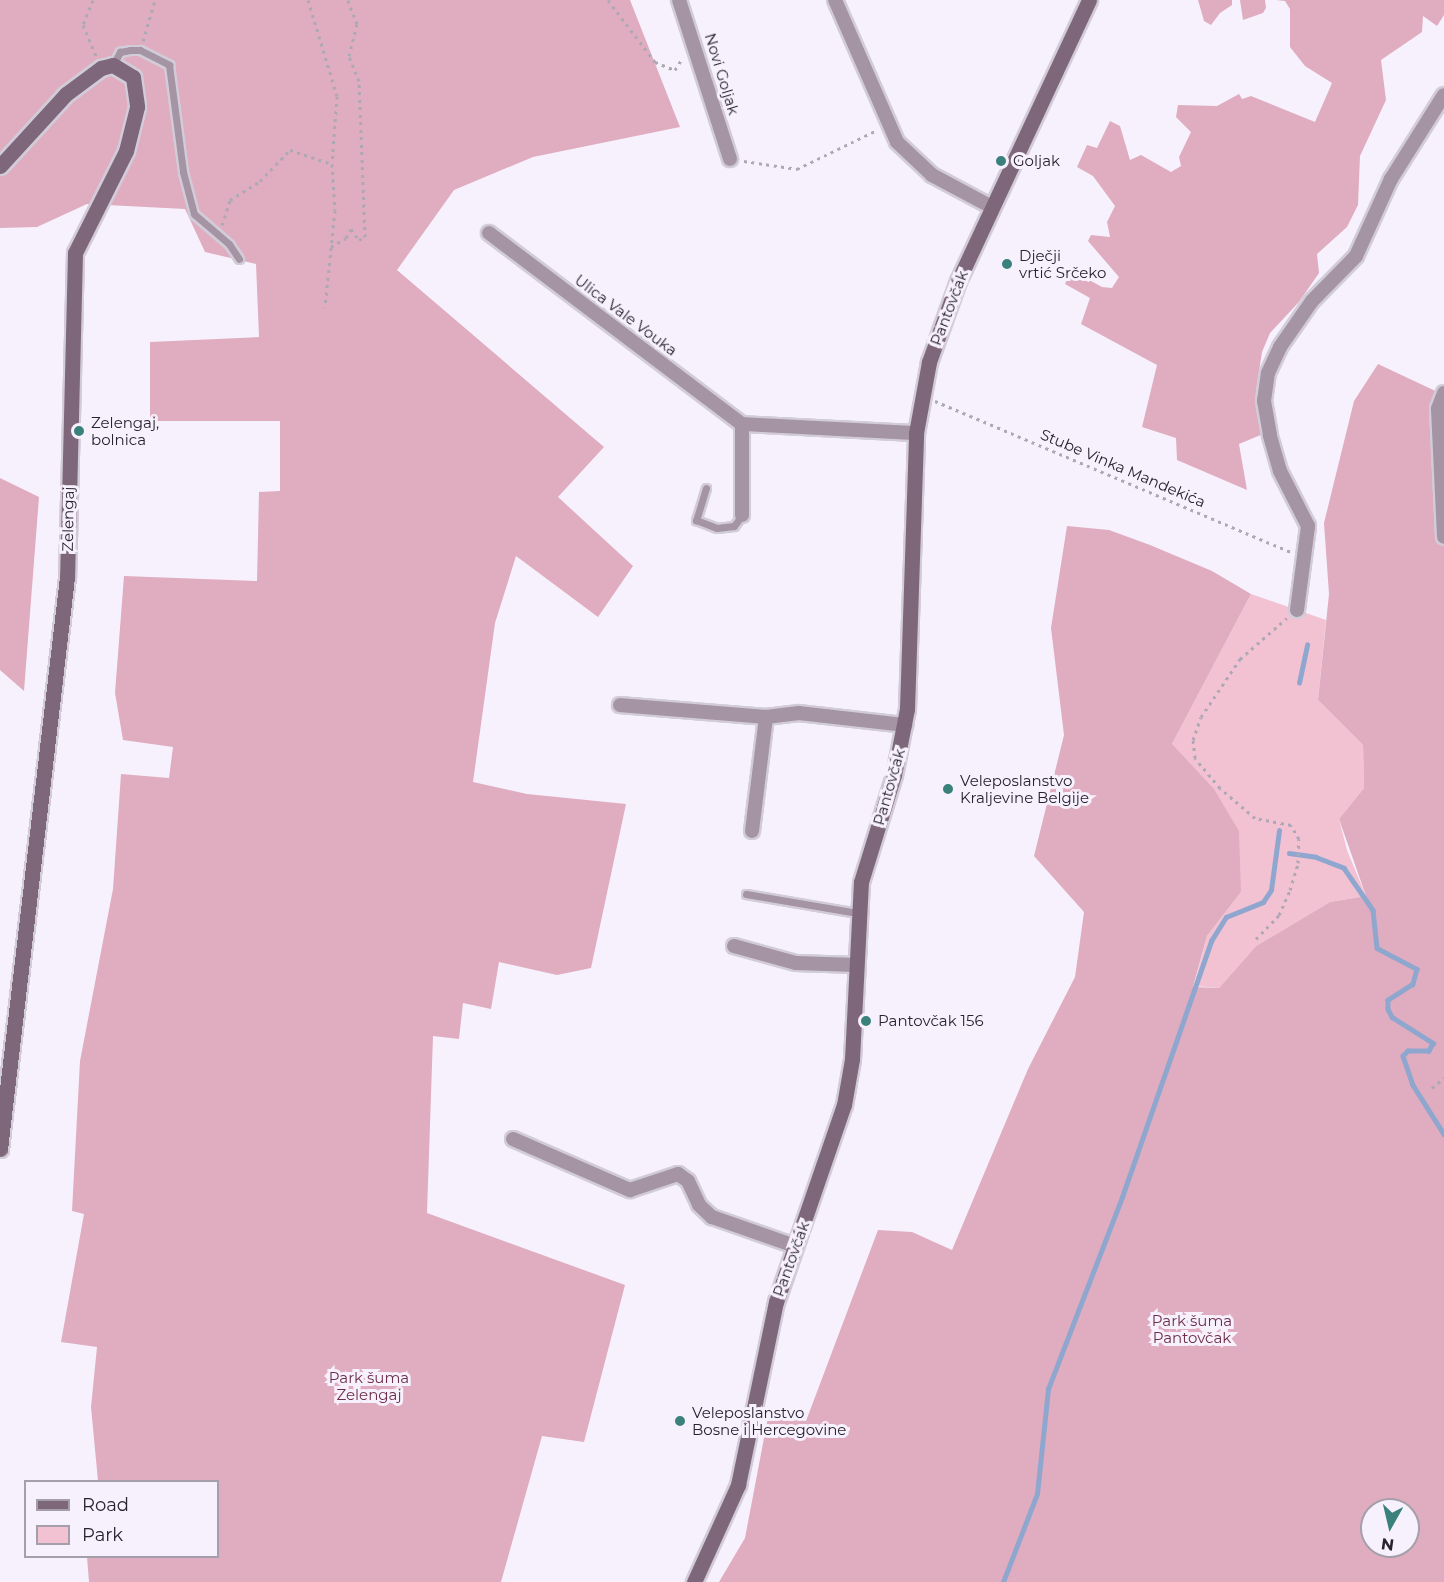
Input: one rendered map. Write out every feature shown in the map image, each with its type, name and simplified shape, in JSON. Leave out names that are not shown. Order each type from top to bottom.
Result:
[{"type":"main road","name":"Pantovčak","points":[[694,1582],[738,1485],[767,1335],[844,1105],[852,1059],[857,913],[863,873],[894,775],[905,725],[910,681],[916,433],[929,362],[945,313],[1089,0]]},
{"type":"main road","points":[[0,166],[66,94],[106,63]]},
{"type":"main road","name":"Zelengaj","points":[[0,1149],[67,577],[75,253],[126,151],[137,107],[133,77],[106,63]]},
{"type":"street","name":"Novi Goljak","points":[[679,0],[694,40],[730,159]]},
{"type":"street","points":[[835,0],[897,142],[932,175],[992,207]]},
{"type":"street","points":[[1298,610],[1308,526],[1280,471],[1270,435],[1264,401],[1268,373],[1280,346],[1312,301],[1356,256],[1391,179],[1444,96]]},
{"type":"street","name":"Ulica Vale Vouka","points":[[489,233],[742,424]]},
{"type":"street","points":[[1444,393],[1438,409],[1438,431],[1444,537]]},
{"type":"street","points":[[742,515],[742,424],[916,433]]},
{"type":"street","points":[[620,705],[766,717],[800,713],[905,725]]},
{"type":"street","points":[[752,831],[766,717]]},
{"type":"street","points":[[734,946],[796,963],[856,964]]},
{"type":"street","points":[[513,1139],[613,1186],[630,1190],[678,1174],[688,1181],[699,1205],[712,1217],[795,1246]]},
{"type":"lane","points":[[106,63],[120,52],[140,50],[170,65],[183,172],[194,214],[218,235],[239,259]]},
{"type":"lane","points":[[706,488],[696,520],[717,528],[734,526],[742,515]]},
{"type":"lane","points":[[746,894],[857,913]]},
{"type":"path","points":[[93,0],[83,25],[106,63]]},
{"type":"path","points":[[140,50],[155,0]]},
{"type":"path","points":[[308,0],[337,96],[332,164],[335,210],[325,307]]},
{"type":"path","points":[[331,247],[346,238],[351,229],[359,240],[365,237],[359,81],[349,56],[357,24],[348,0]]},
{"type":"path","points":[[608,0],[655,62],[675,70],[694,40]]},
{"type":"path","points":[[730,159],[797,169],[888,124]]},
{"type":"path","points":[[218,235],[230,200],[260,181],[290,150],[332,164]]},
{"type":"path","name":"Stube Vinka Mandekića","points":[[933,400],[1304,557]]},
{"type":"path","points":[[1256,939],[1279,915],[1300,852],[1296,830],[1291,825],[1255,818],[1220,788],[1195,758],[1193,740],[1201,717],[1240,659],[1298,610]]},
{"type":"path","points":[[1432,1088],[1444,1078]]},
{"type":"green space","name":"Park šuma Zelengaj","points":[[0,0],[630,0],[680,127],[533,157],[454,190],[397,270],[604,447],[558,497],[633,566],[598,617],[516,556],[495,623],[473,782],[527,794],[626,804],[591,968],[557,975],[499,962],[491,1009],[463,1003],[459,1039],[433,1036],[427,1213],[625,1285],[584,1442],[542,1436],[501,1582],[89,1582],[87,1558],[219,1558],[219,1480],[98,1480],[91,1407],[97,1347],[61,1342],[84,1214],[72,1211],[80,1061],[113,889],[121,774],[169,778],[173,747],[123,740],[115,693],[124,576],[257,581],[259,492],[280,491],[280,421],[150,421],[150,342],[259,337],[256,264],[205,252],[185,209],[87,204],[37,227],[0,228]]},
{"type":"green space","points":[[1198,0],[1232,0],[1232,5],[1220,13],[1211,25],[1204,21]]},
{"type":"green space","points":[[1240,0],[1265,0],[1266,8],[1263,13],[1243,20]]},
{"type":"green space","points":[[1276,0],[1444,0],[1444,15],[1437,26],[1423,16],[1422,32],[1381,60],[1386,100],[1360,156],[1358,205],[1347,227],[1317,254],[1319,273],[1299,302],[1270,333],[1262,352],[1256,391],[1263,434],[1239,444],[1247,490],[1177,460],[1176,438],[1142,427],[1157,365],[1081,324],[1090,298],[1065,284],[1071,270],[1102,287],[1112,288],[1119,277],[1088,241],[1091,235],[1110,237],[1107,222],[1115,206],[1093,176],[1077,167],[1087,145],[1097,148],[1110,121],[1120,126],[1130,160],[1141,155],[1171,172],[1181,166],[1179,157],[1191,132],[1176,117],[1178,105],[1217,106],[1239,94],[1242,99],[1251,96],[1315,122],[1332,83],[1305,66],[1290,47],[1290,9],[1285,1]]},
{"type":"green space","name":"Park šuma Pantovčak","points":[[1378,364],[1444,395],[1444,1582],[719,1582],[745,1538],[768,1417],[806,1421],[878,1230],[912,1232],[952,1250],[1028,1069],[1075,977],[1084,912],[1034,856],[1064,735],[1051,628],[1067,526],[1109,530],[1150,545],[1212,571],[1251,594],[1172,744],[1214,789],[1239,831],[1241,892],[1207,936],[1193,987],[1219,988],[1256,946],[1330,902],[1366,896],[1339,819],[1364,788],[1363,745],[1318,700],[1329,594],[1324,523],[1354,401]]},
{"type":"green space","points":[[0,478],[39,497],[24,691],[0,670]]},
{"type":"green space","points":[[1251,594],[1326,620],[1318,700],[1363,745],[1364,788],[1339,819],[1347,850],[1366,896],[1330,902],[1256,946],[1219,988],[1194,986],[1207,936],[1241,892],[1172,744]]},
{"type":"waterway","points":[[1299,683],[1307,645]]},
{"type":"waterway","points":[[1003,1582],[1037,1494],[1048,1389],[1122,1197],[1211,941],[1226,917],[1263,902],[1271,890],[1279,831]]},
{"type":"waterway","points":[[1289,853],[1316,857],[1344,868],[1373,910],[1377,948],[1417,969],[1413,984],[1388,1000],[1388,1009],[1392,1017],[1433,1043],[1429,1051],[1408,1051],[1403,1056],[1413,1085],[1444,1134]]},
{"type":"place","name":"Goljak","points":[[1001,161]]},
{"type":"place","name":"Dječji vrtić Srčeko","points":[[1007,264]]},
{"type":"place","name":"Zelengaj, bolnica","points":[[79,431]]},
{"type":"place","name":"Veleposlanstvo Kraljevine Belgije","points":[[948,789]]},
{"type":"place","name":"Pantovčak 156","points":[[866,1021]]},
{"type":"place","name":"Veleposlanstvo Bosne i Hercegovine","points":[[680,1421]]}]
